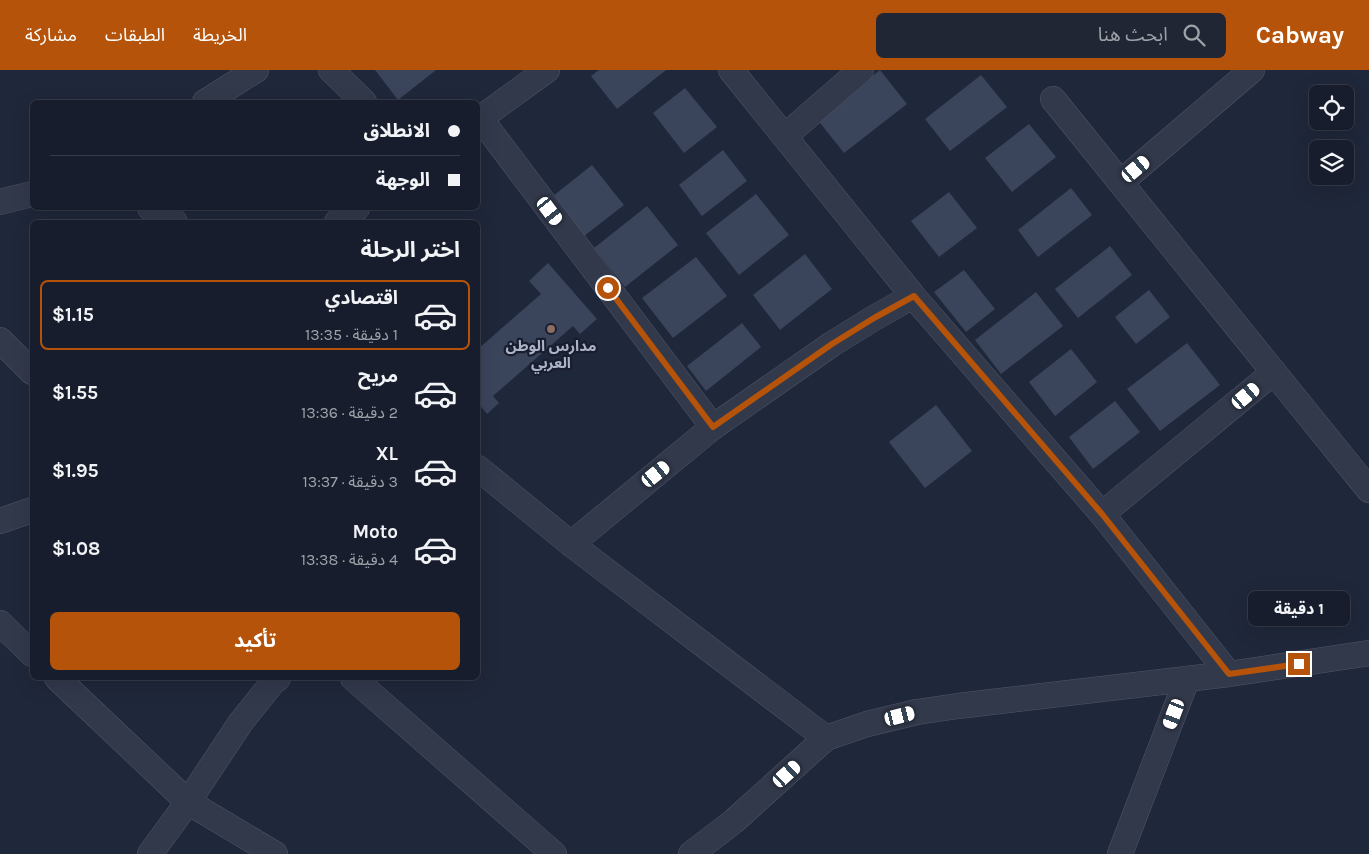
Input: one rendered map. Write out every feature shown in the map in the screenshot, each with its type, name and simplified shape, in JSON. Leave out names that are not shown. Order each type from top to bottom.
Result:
[{"type":"street","points":[[208,100],[256,70]]},
{"type":"street","points":[[331,70],[362,100]]},
{"type":"street","points":[[480,118],[547,70]]},
{"type":"street","points":[[731,70],[914,296],[1102,514],[1229,674]]},
{"type":"street","points":[[785,136],[861,70]]},
{"type":"street","points":[[1121,182],[1252,70]]},
{"type":"street","points":[[1053,99],[1369,490]]},
{"type":"street","points":[[480,122],[713,427]]},
{"type":"street","points":[[0,202],[30,194]]},
{"type":"street","points":[[154,210],[171,220]]},
{"type":"street","points":[[340,220],[354,210]]},
{"type":"street","points":[[571,544],[713,427],[832,344],[914,296]]},
{"type":"street","points":[[0,340],[30,370]]},
{"type":"street","points":[[1102,514],[1274,372]]},
{"type":"street","points":[[480,470],[571,544],[826,738]]},
{"type":"street","points":[[0,522],[30,511]]},
{"type":"street","points":[[0,624],[30,652]]},
{"type":"street","points":[[691,854],[734,821],[826,738],[867,724],[917,712],[1001,700],[1229,674],[1369,653]]},
{"type":"street","points":[[1120,854],[1187,679]]},
{"type":"street","points":[[59,680],[188,802],[275,854]]},
{"type":"street","points":[[150,854],[188,802],[241,722],[276,680]]},
{"type":"street","points":[[355,680],[554,854]]},
{"type":"building","points":[[375,70],[436,70],[398,100]]},
{"type":"building","points":[[599,70],[666,70],[617,109],[591,76]]},
{"type":"building","points":[[880,70],[907,104],[844,153],[817,119]]},
{"type":"building","points":[[981,75],[1007,107],[950,151],[925,119]]},
{"type":"building","points":[[685,88],[717,127],[684,153],[653,113]]},
{"type":"building","points":[[1029,124],[1056,157],[1012,192],[985,158]]},
{"type":"building","points":[[723,150],[747,181],[702,216],[679,185]]},
{"type":"building","points":[[592,165],[624,205],[579,240],[548,200]]},
{"type":"building","points":[[1071,188],[1092,215],[1038,257],[1018,230]]},
{"type":"building","points":[[949,192],[977,228],[939,257],[911,221]]},
{"type":"building","points":[[756,194],[789,235],[739,275],[706,233]]},
{"type":"building","points":[[647,206],[678,245],[625,287],[594,248]]},
{"type":"building","points":[[1110,246],[1132,275],[1078,318],[1055,289]]},
{"type":"building","points":[[805,254],[832,289],[780,330],[753,295]]},
{"type":"building","points":[[696,257],[727,296],[673,338],[642,298]]},
{"type":"building","points":[[548,263],[597,319],[580,334],[573,326],[493,396],[499,403],[487,414],[480,405],[480,347],[541,294],[529,281]]},
{"type":"building","points":[[964,270],[995,309],[966,332],[934,292]]},
{"type":"building","points":[[1149,290],[1170,317],[1136,344],[1115,317]]},
{"type":"building","points":[[1036,292],[1063,326],[1001,374],[975,340]]},
{"type":"building","points":[[742,323],[761,347],[706,391],[687,366]]},
{"type":"building","points":[[1187,343],[1220,385],[1160,431],[1127,389]]},
{"type":"building","points":[[1071,349],[1097,382],[1055,416],[1029,382]]},
{"type":"building","points":[[1115,401],[1140,432],[1093,469],[1069,437]]},
{"type":"building","points":[[936,405],[972,451],[925,488],[889,442]]},
{"type":"place","name":"مدارس الوطن العربي","points":[[551,329]]},
{"type":"route","points":[[608,288],[713,427],[832,344],[914,296],[1102,514],[1229,674],[1299,664]]}]
